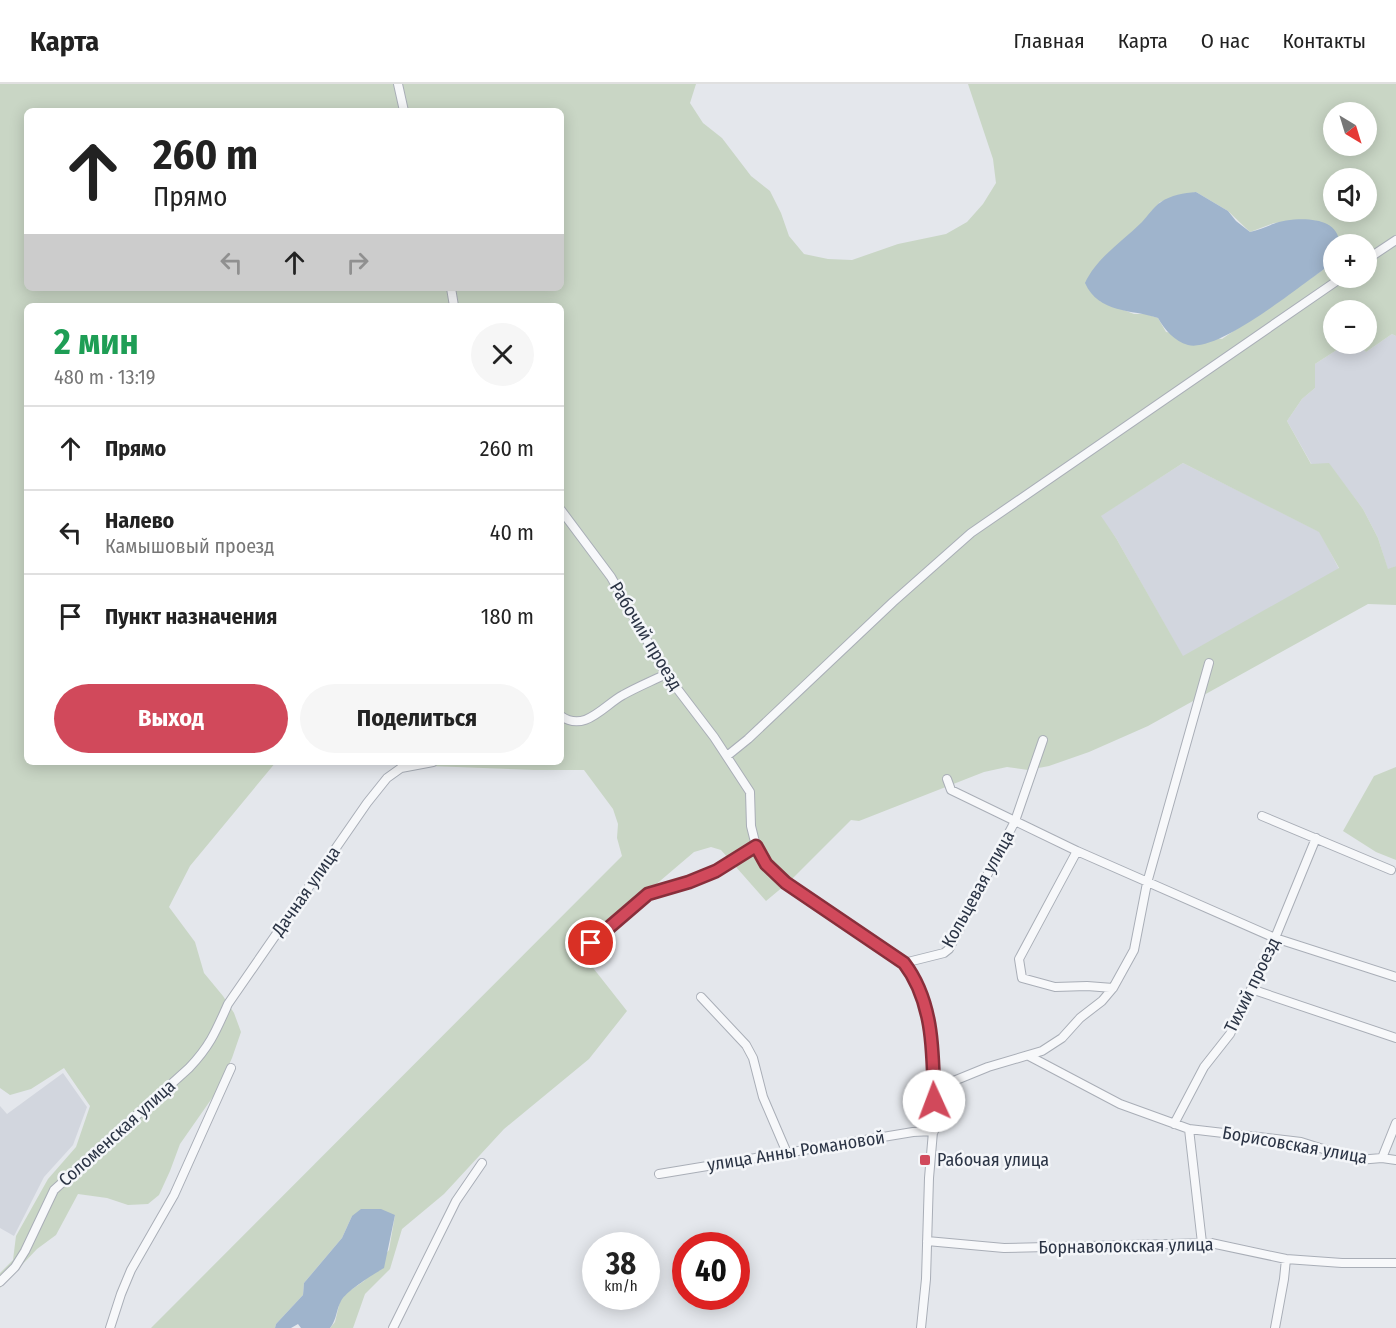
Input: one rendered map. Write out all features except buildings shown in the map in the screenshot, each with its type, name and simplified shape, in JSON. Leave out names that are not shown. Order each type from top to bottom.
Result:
[{"type":"street","points":[[398,84],[403,108]]},
{"type":"street","points":[[1377,253],[1396,240]]},
{"type":"street","points":[[726,756],[748,739],[893,602],[972,533],[1327,288]]},
{"type":"street","name":"Рабочий проезд","points":[[564,514],[611,577],[666,674],[750,792],[751,826],[756,846]]},
{"type":"street","points":[[934,1089],[988,1067],[1042,1051],[1062,1038],[1080,1017],[1102,1001],[1113,988],[1134,950],[1148,883],[1209,663]]},
{"type":"street","points":[[564,718],[578,722],[591,718],[620,696],[666,674]]},
{"type":"street","name":"Кольцевая улица","points":[[904,963],[944,953],[949,949],[1015,821],[1042,740]]},
{"type":"street","name":"Дачная улица","points":[[205,1051],[228,1004],[367,803],[387,778],[401,768],[423,765]]},
{"type":"street","points":[[947,779],[951,790],[1015,821]]},
{"type":"street","points":[[1262,816],[1391,870]]},
{"type":"street","name":"Кольцевая улица","points":[[1015,821],[1077,852],[1275,938],[1396,977]]},
{"type":"street","name":"Тихий проезд","points":[[1174,1124],[1204,1067],[1230,1034],[1275,938],[1316,838]]},
{"type":"street","points":[[591,943],[648,894],[716,871],[756,846],[766,864],[786,883],[904,963],[920,988],[925,1005],[931,1037],[934,1089],[926,1279],[921,1328]]},
{"type":"street","points":[[1077,852],[1019,959],[1022,978],[1055,987],[1113,988]]},
{"type":"street","points":[[1251,989],[1396,1038]]},
{"type":"street","points":[[701,997],[746,1045],[753,1058],[764,1097],[787,1153]]},
{"type":"street","name":"Соломенская улица","points":[[0,1282],[15,1267],[25,1251],[54,1190],[205,1051]]},
{"type":"street","name":"Борисовская улица","points":[[1029,1056],[1120,1104],[1190,1129],[1301,1142],[1358,1160],[1382,1158],[1396,1160]]},
{"type":"street","points":[[110,1328],[131,1270],[174,1196],[231,1068]]},
{"type":"street","points":[[1382,1158],[1396,1123]]},
{"type":"street","points":[[1190,1129],[1202,1243]]},
{"type":"street","name":"улица Анны Романовой","points":[[659,1174],[913,1132],[934,1131]]},
{"type":"street","points":[[393,1328],[456,1200],[482,1163]]},
{"type":"street","name":"Борнаволокская улица","points":[[927,1241],[1004,1248],[1211,1243],[1286,1259],[1342,1263],[1396,1263]]},
{"type":"street","points":[[1275,1328],[1286,1259]]},
{"type":"shaded area","points":[[1392,334],[1396,336],[1396,566],[1388,570],[1378,538],[1363,509],[1329,464],[1312,465],[1287,421],[1302,399],[1315,388],[1315,364],[1330,354],[1377,354],[1377,344]]},
{"type":"shaded area","points":[[1183,463],[1320,532],[1339,569],[1183,657],[1116,538],[1100,516]]},
{"type":"shaded area","points":[[63,1073],[87,1107],[73,1145],[44,1177],[14,1236],[0,1228],[0,1106],[7,1114]]},
{"type":"green space","points":[[0,84],[696,84],[690,103],[703,123],[722,138],[751,176],[770,191],[789,236],[804,254],[828,259],[852,260],[898,244],[946,234],[967,222],[983,204],[996,183],[993,159],[968,84],[1396,84],[1396,336],[1392,334],[1377,344],[1377,300],[1323,300],[1323,354],[1330,354],[1315,364],[1315,388],[1302,399],[1287,421],[1311,464],[1329,463],[1363,509],[1378,538],[1388,569],[1396,566],[1396,605],[1368,604],[1148,726],[1089,752],[1049,766],[1028,770],[1007,767],[984,772],[859,821],[851,820],[790,881],[766,901],[721,850],[711,847],[694,852],[579,950],[627,1011],[589,1059],[504,1129],[444,1194],[402,1229],[390,1269],[365,1294],[353,1328],[330,1328],[335,1322],[340,1301],[345,1294],[364,1281],[389,1250],[395,1215],[352,1216],[342,1238],[304,1283],[303,1295],[276,1324],[275,1328],[151,1328],[622,856],[617,838],[618,824],[613,809],[584,770],[427,765],[564,765],[564,303],[24,303],[24,765],[274,765],[190,866],[169,907],[195,942],[204,973],[234,1013],[241,1032],[217,1091],[180,1144],[159,1195],[148,1204],[128,1205],[107,1198],[78,1194],[56,1235],[37,1249],[0,1288],[0,1273],[13,1260],[16,1236],[48,1179],[76,1147],[90,1106],[64,1068],[31,1089],[10,1095],[0,1088]],"holes":[[[1196,192],[1228,211],[1250,232],[1274,223],[1311,220],[1332,234],[1377,234],[1377,288],[1323,288],[1323,270],[1222,339],[1166,332],[1158,318],[1146,314],[1134,314],[1100,301],[1144,221],[1160,202]],[[1183,463],[1319,532],[1339,568],[1183,656],[1116,538],[1101,516]]]},
{"type":"green space","points":[[1396,767],[1396,860],[1376,852],[1343,831],[1374,776]]},
{"type":"water","points":[[1196,192],[1228,211],[1250,232],[1281,222],[1302,219],[1314,220],[1332,227],[1337,234],[1323,234],[1323,270],[1240,328],[1202,345],[1188,345],[1178,341],[1158,318],[1117,309],[1099,300],[1085,283],[1096,265],[1156,206],[1173,196]]},
{"type":"water","points":[[361,1209],[381,1209],[395,1215],[384,1268],[348,1292],[339,1304],[330,1328],[301,1328],[298,1324],[291,1328],[275,1328],[276,1324],[303,1295],[304,1283],[342,1238],[352,1216]]},
{"type":"place","name":"Рабочая улица","points":[[925,1160]]},
{"type":"route","points":[[591,943],[648,894],[716,871],[756,846],[766,864],[786,883],[904,963],[913,975],[925,1005],[931,1037],[934,1101]]}]
